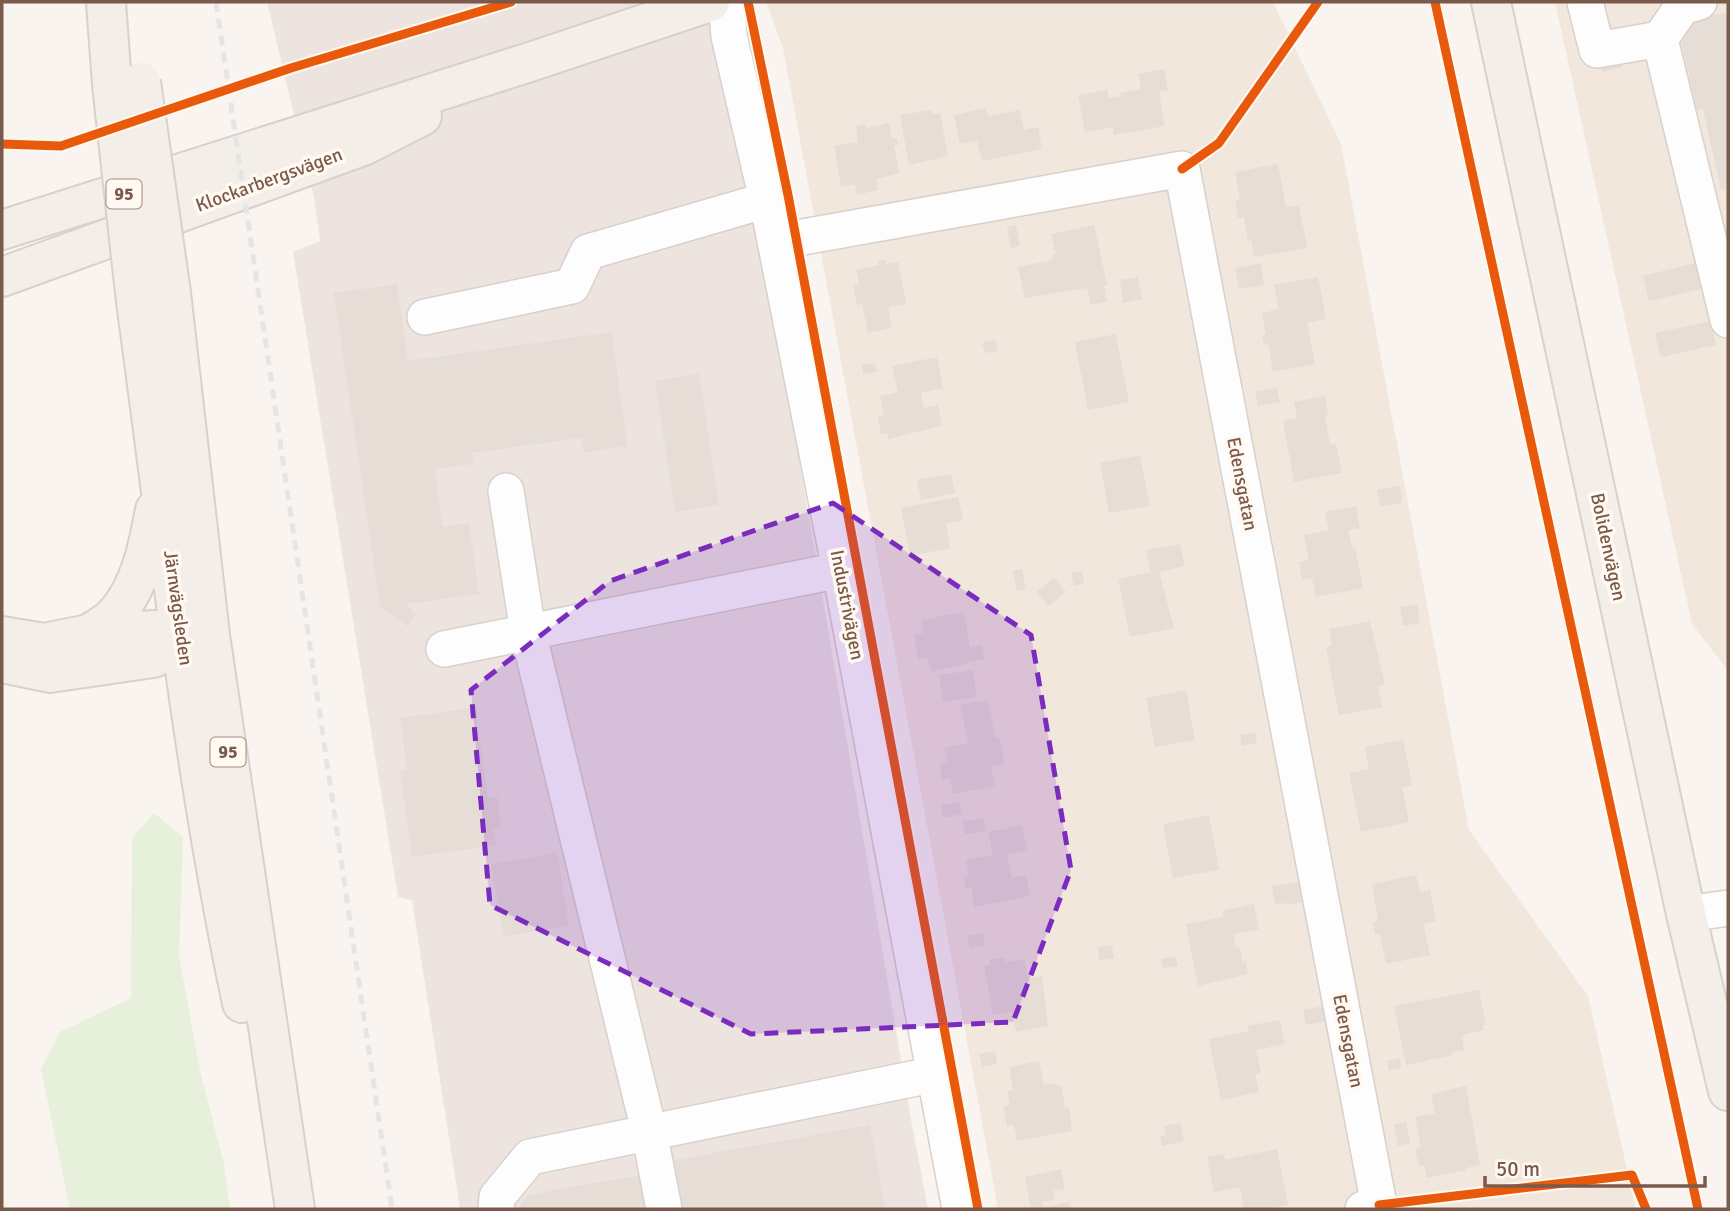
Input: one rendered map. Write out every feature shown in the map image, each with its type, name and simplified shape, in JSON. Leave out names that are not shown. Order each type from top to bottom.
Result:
[{"type":"main road","name":"Järnvägsleden","points":[[106,2],[127,84],[196,638],[221,903],[285,1209]]},
{"type":"main road","name":"Järnvägsleden","points":[[127,2],[127,84]]},
{"type":"main road","name":"Klockarbergsvägen","points":[[2,230],[527,64],[710,2]]},
{"type":"main road","name":"Bolidenvägen","points":[[1491,2],[1686,914],[1728,1091]]},
{"type":"main road","name":"Klockarbergsvägen","points":[[2,277],[363,146],[527,64]]},
{"type":"main road","name":"Järnvägsleden","points":[[154,298],[160,481],[196,638],[295,1209]]},
{"type":"main road","points":[[89,634],[115,616],[135,586],[148,551],[160,481]]},
{"type":"main road","points":[[2,636],[44,643],[89,634],[154,630],[196,638]]},
{"type":"main road","points":[[2,663],[50,673],[153,658],[196,638]]},
{"type":"street","name":"Industrivägen","points":[[726,2],[729,36],[767,200],[840,570],[960,1209]]},
{"type":"street","points":[[1585,2],[1597,50],[1660,39],[1682,7],[1699,2]]},
{"type":"street","points":[[1660,39],[1727,310]]},
{"type":"street","name":"Edensgatan","points":[[775,242],[1182,169],[1371,1207]]},
{"type":"street","points":[[425,317],[572,286],[588,252],[767,200]]},
{"type":"street","points":[[506,491],[528,632],[649,1131],[664,1209]]},
{"type":"street","points":[[444,649],[840,570]]},
{"type":"street","points":[[1686,914],[1728,908]]},
{"type":"street","points":[[496,1209],[497,1197],[530,1157],[936,1074]]},
{"type":"highlighted area","points":[[833,503],[1031,635],[1071,870],[1013,1022],[751,1034],[490,905],[471,690],[610,581]]},
{"type":"shaded area","points":[[267,2],[707,2],[760,229],[928,1209],[460,1209],[412,900],[398,897],[293,252],[320,241],[314,198]]},
{"type":"shaded area","points":[[766,2],[1273,2],[1341,144],[1469,830],[1588,996],[1636,1209],[998,1209],[783,48]]},
{"type":"shaded area","points":[[1555,2],[1728,2],[1728,671],[1692,624]]},
{"type":"green space","points":[[154,813],[183,837],[179,956],[200,1071],[224,1164],[230,1209],[70,1209],[41,1069],[60,1032],[131,998],[132,838]]},
{"type":"building","points":[[1728,12],[1728,189],[1721,190],[1703,108],[1697,110],[1677,23]]},
{"type":"building","points":[[1620,57],[1622,67],[1602,72],[1599,62]]},
{"type":"building","points":[[1164,69],[1168,90],[1159,91],[1165,126],[1114,135],[1113,127],[1085,132],[1078,95],[1107,90],[1109,98],[1121,96],[1120,93],[1141,89],[1139,74]]},
{"type":"building","points":[[986,108],[988,116],[1020,110],[1024,130],[1038,127],[1042,149],[982,161],[977,141],[960,144],[954,115]]},
{"type":"building","points":[[931,110],[931,114],[940,113],[948,156],[909,165],[900,115]]},
{"type":"building","points":[[889,123],[892,139],[897,138],[898,145],[894,146],[899,173],[876,179],[878,190],[857,195],[855,184],[841,187],[834,146],[858,142],[856,126],[865,124],[866,128]]},
{"type":"building","points":[[1278,164],[1286,207],[1299,205],[1307,248],[1254,257],[1244,217],[1238,218],[1235,201],[1240,200],[1235,172]]},
{"type":"building","points":[[1016,225],[1020,246],[1011,248],[1007,227]]},
{"type":"building","points":[[1094,225],[1107,285],[1104,286],[1107,302],[1091,305],[1087,288],[1025,298],[1018,267],[1053,260],[1052,255],[1056,254],[1051,234]]},
{"type":"building","points":[[886,260],[886,264],[898,262],[906,304],[888,307],[892,328],[868,333],[862,304],[857,305],[853,285],[859,284],[856,270],[879,265],[878,261]]},
{"type":"building","points":[[1699,262],[1705,288],[1649,301],[1643,276]]},
{"type":"building","points":[[1261,263],[1264,285],[1239,289],[1235,268]]},
{"type":"building","points":[[1138,277],[1142,299],[1123,303],[1120,280]]},
{"type":"building","points":[[1318,277],[1326,319],[1307,323],[1315,364],[1273,372],[1268,344],[1264,345],[1262,335],[1266,334],[1262,313],[1279,309],[1274,285]]},
{"type":"building","points":[[397,284],[408,361],[612,332],[627,446],[584,453],[581,438],[472,453],[473,464],[435,469],[443,527],[469,523],[479,594],[406,604],[416,614],[407,626],[380,607],[334,293]]},
{"type":"building","points":[[1711,321],[1716,345],[1661,357],[1655,333]]},
{"type":"building","points":[[1116,334],[1129,402],[1088,410],[1075,342]]},
{"type":"building","points":[[996,340],[998,351],[985,353],[982,343]]},
{"type":"building","points":[[937,357],[943,388],[921,393],[924,408],[938,405],[942,426],[888,439],[887,433],[881,434],[878,417],[884,416],[880,396],[898,392],[892,366]]},
{"type":"building","points":[[875,363],[877,372],[863,374],[862,365]]},
{"type":"building","points":[[699,374],[719,505],[675,512],[655,381]]},
{"type":"building","points":[[1277,388],[1280,402],[1258,406],[1255,392]]},
{"type":"building","points":[[1325,396],[1330,444],[1336,443],[1342,473],[1294,482],[1283,421],[1297,418],[1294,402]]},
{"type":"building","points":[[1140,455],[1150,506],[1109,513],[1100,463]]},
{"type":"building","points":[[951,474],[955,493],[921,500],[917,480]]},
{"type":"building","points":[[1400,486],[1402,503],[1380,506],[1377,490]]},
{"type":"building","points":[[958,497],[963,520],[946,523],[950,548],[910,556],[901,508]]},
{"type":"building","points":[[1356,506],[1360,528],[1348,530],[1352,548],[1355,548],[1363,588],[1316,597],[1312,578],[1302,580],[1299,562],[1309,560],[1304,535],[1329,530],[1325,512]]},
{"type":"building","points":[[1180,544],[1185,566],[1159,572],[1174,628],[1130,637],[1118,579],[1151,572],[1146,550]]},
{"type":"building","points":[[1022,569],[1026,589],[1017,591],[1013,571]]},
{"type":"building","points":[[1082,571],[1084,584],[1074,586],[1071,573]]},
{"type":"building","points":[[1054,577],[1066,592],[1049,606],[1036,592]]},
{"type":"building","points":[[1417,604],[1420,623],[1403,626],[1400,607]]},
{"type":"building","points":[[964,612],[970,647],[982,644],[985,659],[931,672],[927,657],[918,659],[914,635],[923,633],[921,620]]},
{"type":"building","points":[[1370,621],[1385,685],[1378,686],[1382,707],[1339,715],[1326,647],[1332,646],[1329,629]]},
{"type":"building","points":[[973,670],[977,697],[943,702],[939,675]]},
{"type":"building","points":[[1186,690],[1195,740],[1155,747],[1146,698]]},
{"type":"building","points":[[988,700],[996,739],[1000,738],[1005,764],[991,767],[995,786],[953,794],[950,778],[942,780],[939,764],[947,762],[944,748],[968,743],[960,705]]},
{"type":"building","points":[[475,707],[488,798],[497,796],[501,829],[493,830],[496,845],[412,857],[400,771],[407,770],[400,718]]},
{"type":"building","points":[[1255,732],[1257,743],[1242,746],[1240,735]]},
{"type":"building","points":[[1403,740],[1412,785],[1402,787],[1409,822],[1361,832],[1349,773],[1369,769],[1365,747]]},
{"type":"building","points":[[960,802],[962,814],[943,818],[941,805]]},
{"type":"building","points":[[1209,815],[1219,870],[1173,878],[1163,824]]},
{"type":"building","points":[[984,818],[986,831],[965,834],[962,821]]},
{"type":"building","points":[[1022,825],[1027,850],[1007,854],[1012,878],[1026,875],[1030,896],[974,907],[971,888],[966,889],[964,878],[969,877],[966,860],[993,855],[988,832]]},
{"type":"building","points":[[557,853],[569,926],[504,937],[491,864]]},
{"type":"building","points":[[1416,875],[1420,892],[1430,890],[1436,921],[1423,924],[1430,955],[1386,964],[1380,934],[1375,934],[1373,922],[1378,921],[1372,884]]},
{"type":"building","points":[[1300,882],[1303,902],[1275,904],[1272,886]]},
{"type":"building","points":[[1254,904],[1259,929],[1233,934],[1236,948],[1240,947],[1243,962],[1246,961],[1248,974],[1198,986],[1186,924],[1224,917],[1222,911]]},
{"type":"building","points":[[983,933],[985,945],[970,948],[967,936]]},
{"type":"building","points":[[1112,945],[1114,958],[1099,960],[1098,947]]},
{"type":"building","points":[[1176,956],[1178,966],[1163,968],[1161,959]]},
{"type":"building","points":[[1004,957],[1005,962],[1024,959],[1028,978],[1042,976],[1048,1026],[1016,1032],[1012,1012],[993,1015],[984,966],[990,965],[990,960]]},
{"type":"building","points":[[1479,990],[1486,1024],[1483,1025],[1484,1030],[1462,1035],[1464,1050],[1452,1052],[1453,1055],[1406,1065],[1394,1006]]},
{"type":"building","points":[[1324,1006],[1327,1021],[1306,1025],[1303,1010]]},
{"type":"building","points":[[1280,1020],[1285,1044],[1256,1050],[1261,1072],[1255,1074],[1259,1092],[1221,1100],[1209,1039],[1249,1031],[1247,1026]]},
{"type":"building","points":[[995,1051],[997,1064],[982,1067],[979,1054]]},
{"type":"building","points":[[1400,1058],[1401,1068],[1389,1070],[1387,1061]]},
{"type":"building","points":[[1039,1061],[1044,1085],[1055,1083],[1062,1087],[1065,1108],[1069,1107],[1072,1131],[1017,1141],[1014,1125],[1007,1126],[1003,1106],[1010,1105],[1007,1091],[1013,1090],[1009,1067]]},
{"type":"building","points":[[1466,1086],[1480,1165],[1427,1178],[1424,1165],[1419,1166],[1415,1149],[1421,1147],[1415,1117],[1435,1113],[1431,1094]]},
{"type":"building","points":[[1406,1122],[1410,1143],[1398,1146],[1394,1125]]},
{"type":"building","points":[[1180,1123],[1184,1141],[1162,1146],[1160,1136],[1166,1135],[1164,1126]]},
{"type":"building","points":[[870,1125],[885,1209],[683,1209],[674,1160]]},
{"type":"building","points":[[1277,1149],[1288,1205],[1244,1209],[1240,1187],[1214,1192],[1207,1157],[1224,1154],[1225,1160]]},
{"type":"building","points":[[1061,1169],[1065,1189],[1053,1191],[1055,1199],[1042,1202],[1043,1208],[1069,1202],[1071,1209],[1031,1209],[1025,1177]]},
{"type":"building","points":[[640,1175],[646,1209],[518,1209],[528,1195]]},
{"type":"railway","points":[[216,2],[392,1209]]},
{"type":"cycle path","points":[[2,144],[61,146],[291,68],[511,2]]},
{"type":"cycle path","points":[[748,2],[788,195],[978,1209]]},
{"type":"cycle path","points":[[1182,169],[1219,143],[1318,2]]},
{"type":"cycle path","points":[[1435,2],[1698,1209]]},
{"type":"cycle path","points":[[1379,1205],[1632,1175],[1646,1209]]}]
